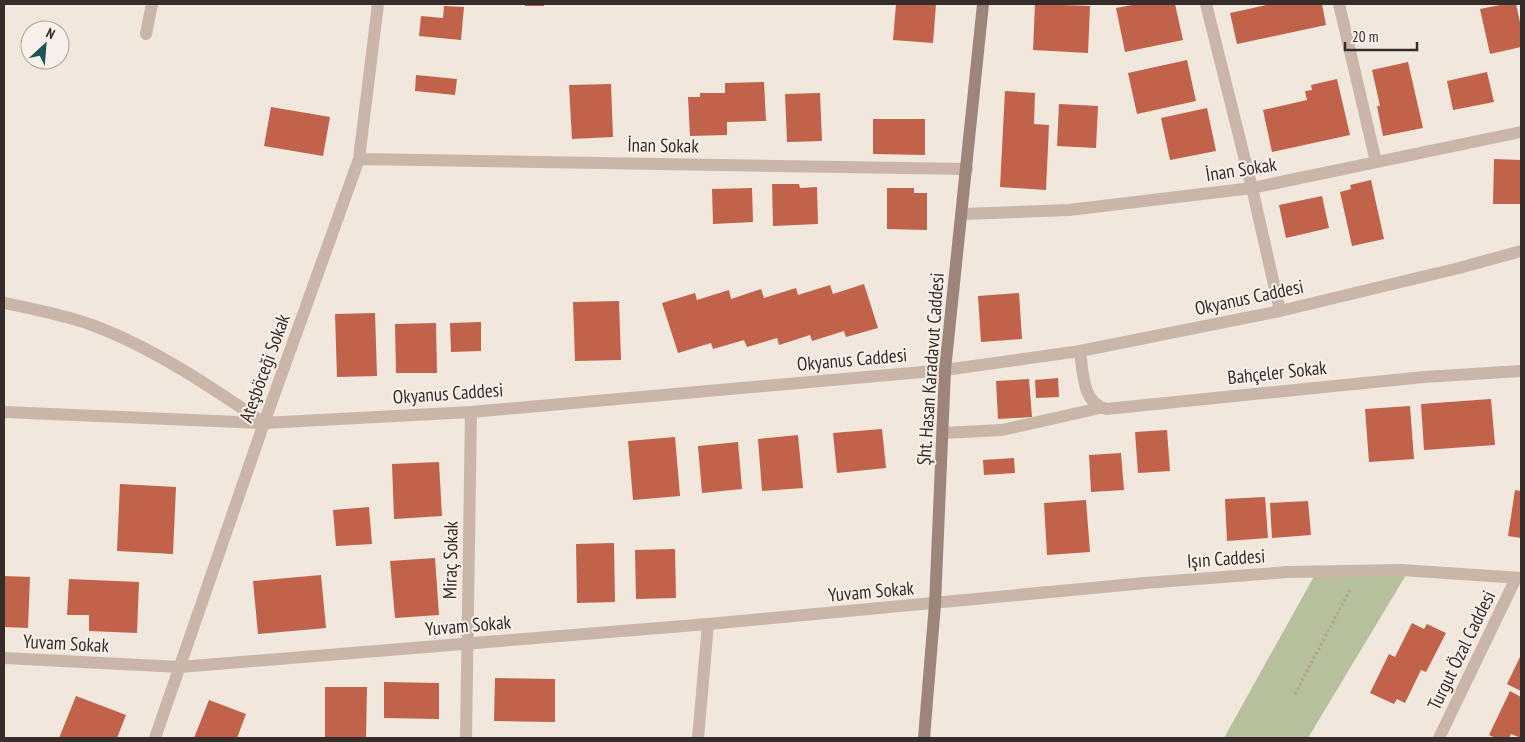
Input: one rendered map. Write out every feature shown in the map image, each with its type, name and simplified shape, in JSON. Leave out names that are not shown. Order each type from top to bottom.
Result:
[{"type":"street","points":[[146,34],[152,4]]},
{"type":"street","name":"Ateşböceği Sokak","points":[[155,738],[264,423],[359,159],[378,4]]},
{"type":"street","name":"Şht. Hasan Karadavut Caddesi","points":[[924,738],[935,604],[945,370],[983,4]]},
{"type":"street","points":[[1206,4],[1252,188],[1280,311]]},
{"type":"street","points":[[1339,4],[1376,162]]},
{"type":"street","name":"İnan Sokak","points":[[962,214],[1068,210],[1252,188],[1521,132]]},
{"type":"street","name":"İnan Sokak","points":[[359,159],[967,169]]},
{"type":"street","name":"Okyanus Caddesi","points":[[4,412],[264,423],[471,412],[945,370],[1080,350],[1280,311],[1459,268],[1521,251]]},
{"type":"street","points":[[4,303],[92,325],[120,337],[184,371],[264,423]]},
{"type":"street","points":[[1080,350],[1088,397],[1100,408]]},
{"type":"street","name":"Bahçeler Sokak","points":[[942,433],[1002,430],[1100,408],[1106,409],[1414,378],[1521,370]]},
{"type":"street","name":"Miraç Sokak","points":[[466,738],[471,412]]},
{"type":"street","name":"Işın Caddesi","points":[[935,604],[1145,582],[1288,572],[1409,570],[1519,578]]},
{"type":"street","name":"Turgut Özal Caddesi","points":[[1439,738],[1519,578]]},
{"type":"street","name":"Yuvam Sokak","points":[[4,658],[180,667],[935,604]]},
{"type":"street","points":[[698,738],[708,624]]},
{"type":"path","points":[[1296,694],[1360,570]]},
{"type":"green space","points":[[1409,570],[1308,738],[1224,738],[1317,571]]},
{"type":"building","points":[[525,4],[544,4],[544,6],[525,6]]},
{"type":"building","points":[[896,4],[936,4],[933,43],[893,40]]},
{"type":"building","points":[[1035,4],[1090,6],[1088,53],[1033,50]]},
{"type":"building","points":[[1137,4],[1175,4],[1183,40],[1125,52],[1116,8]]},
{"type":"building","points":[[1271,4],[1322,4],[1326,25],[1237,44],[1230,13]]},
{"type":"building","points":[[1505,4],[1516,4],[1521,27],[1521,47],[1490,54],[1480,9]]},
{"type":"building","points":[[444,6],[464,7],[461,40],[419,36],[421,16],[443,18]]},
{"type":"building","points":[[1187,60],[1196,101],[1137,114],[1128,73]]},
{"type":"building","points":[[1408,62],[1423,128],[1383,136],[1377,106],[1380,106],[1372,70]]},
{"type":"building","points":[[1487,72],[1494,102],[1453,110],[1447,81]]},
{"type":"building","points":[[416,75],[457,79],[455,95],[415,91]]},
{"type":"building","points":[[1337,79],[1350,135],[1272,152],[1263,110],[1307,100],[1305,91],[1312,90],[1311,85]]},
{"type":"building","points":[[764,82],[766,121],[727,122],[727,135],[690,136],[688,97],[700,97],[700,93],[725,93],[725,83]]},
{"type":"building","points":[[611,84],[613,137],[572,139],[569,85]]},
{"type":"building","points":[[1005,91],[1035,93],[1034,124],[1049,125],[1046,190],[1000,187]]},
{"type":"building","points":[[820,93],[822,141],[787,142],[785,94]]},
{"type":"building","points":[[1059,104],[1098,106],[1096,148],[1057,146]]},
{"type":"building","points":[[271,107],[330,117],[323,156],[264,146]]},
{"type":"building","points":[[1207,108],[1216,151],[1170,160],[1161,118]]},
{"type":"building","points":[[873,119],[925,119],[925,155],[873,154]]},
{"type":"building","points":[[1494,159],[1521,160],[1521,204],[1493,204]]},
{"type":"building","points":[[1371,180],[1384,239],[1352,246],[1340,192],[1351,189],[1350,185]]},
{"type":"building","points":[[772,184],[799,184],[800,188],[817,187],[818,224],[773,226]]},
{"type":"building","points":[[752,188],[753,222],[713,224],[712,189]]},
{"type":"building","points":[[887,188],[914,188],[914,193],[927,193],[927,230],[887,229]]},
{"type":"building","points":[[1322,196],[1329,228],[1286,238],[1279,205]]},
{"type":"building","points":[[864,284],[878,328],[846,337],[844,331],[812,341],[810,335],[779,345],[777,338],[747,347],[744,340],[713,349],[711,343],[678,353],[662,303],[695,293],[697,300],[729,290],[731,299],[761,289],[764,298],[796,288],[798,295],[830,285],[833,294]]},
{"type":"building","points":[[1019,293],[1022,339],[981,342],[978,296]]},
{"type":"building","points":[[619,301],[621,360],[575,361],[573,302]]},
{"type":"building","points":[[375,313],[377,376],[337,377],[335,314]]},
{"type":"building","points":[[481,322],[481,351],[451,352],[450,323]]},
{"type":"building","points":[[436,323],[437,373],[396,373],[395,324]]},
{"type":"building","points":[[1058,378],[1059,397],[1036,398],[1035,380]]},
{"type":"building","points":[[1029,379],[1032,417],[998,419],[996,381]]},
{"type":"building","points":[[1491,399],[1495,445],[1424,450],[1421,404]]},
{"type":"building","points":[[1410,406],[1414,459],[1369,462],[1365,409]]},
{"type":"building","points":[[882,429],[886,468],[837,473],[833,433]]},
{"type":"building","points":[[1167,430],[1170,471],[1138,473],[1135,432]]},
{"type":"building","points":[[798,435],[803,488],[762,491],[758,439]]},
{"type":"building","points":[[675,437],[680,496],[633,500],[628,441]]},
{"type":"building","points":[[738,442],[742,489],[702,493],[698,446]]},
{"type":"building","points":[[1121,453],[1124,490],[1091,492],[1089,455]]},
{"type":"building","points":[[1014,458],[1015,473],[984,475],[983,460]]},
{"type":"building","points":[[439,462],[442,516],[394,519],[392,464]]},
{"type":"building","points":[[120,484],[176,487],[173,554],[117,551]]},
{"type":"building","points":[[1515,490],[1521,491],[1521,538],[1508,536]]},
{"type":"building","points":[[1265,497],[1268,538],[1227,541],[1225,499]]},
{"type":"building","points":[[1086,500],[1090,552],[1047,555],[1044,503]]},
{"type":"building","points":[[1308,501],[1311,535],[1272,538],[1270,503]]},
{"type":"building","points":[[369,507],[372,544],[336,546],[333,510]]},
{"type":"building","points":[[614,543],[615,602],[577,603],[576,544]]},
{"type":"building","points":[[675,549],[676,598],[636,599],[635,550]]},
{"type":"building","points":[[435,558],[439,615],[395,618],[390,561]]},
{"type":"building","points":[[321,575],[326,628],[258,634],[253,581]]},
{"type":"building","points":[[4,576],[30,577],[28,628],[4,627]]},
{"type":"building","points":[[69,579],[139,582],[137,633],[89,631],[89,615],[67,615]]},
{"type":"building","points":[[1412,623],[1424,629],[1427,624],[1446,633],[1426,672],[1421,670],[1405,703],[1397,699],[1394,704],[1370,693],[1389,654],[1395,657]]},
{"type":"building","points":[[1521,655],[1521,691],[1507,684]]},
{"type":"building","points":[[495,678],[555,679],[555,722],[494,721]]},
{"type":"building","points":[[384,682],[439,683],[439,719],[384,718]]},
{"type":"building","points":[[325,687],[367,687],[366,738],[325,738]]},
{"type":"building","points":[[1510,691],[1521,697],[1521,738],[1511,734],[1509,738],[1496,738],[1489,735]]},
{"type":"building","points":[[76,696],[126,715],[117,738],[59,738]]},
{"type":"building","points":[[209,700],[246,714],[237,738],[194,738]]}]
